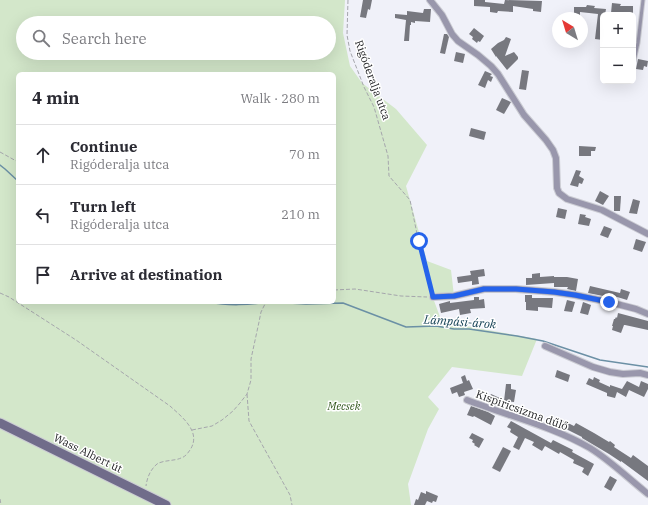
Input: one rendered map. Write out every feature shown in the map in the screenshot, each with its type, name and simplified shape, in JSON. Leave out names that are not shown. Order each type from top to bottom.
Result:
[{"type":"street","points":[[430,0],[442,15],[452,34],[458,41],[478,55],[498,74],[524,115],[553,150],[556,158],[557,188],[559,193],[567,199],[602,210],[648,234]]},
{"type":"street","points":[[433,297],[454,296],[484,289],[516,289],[554,292],[609,302],[636,309],[648,314]]},
{"type":"street","points":[[545,346],[593,368],[623,374],[640,373],[648,376]]},
{"type":"street","name":"Kispiricsizma dűlő","points":[[467,400],[536,423],[574,440],[601,456],[648,494]]},
{"type":"street","name":"Wass Albert út","points":[[0,423],[166,505]]},
{"type":"lane","points":[[636,52],[643,11],[643,0]]},
{"type":"path","name":"Rigóderalja utca","points":[[348,0],[347,36],[350,51],[364,87],[374,107],[388,156],[388,176],[410,200],[421,254],[433,297]]},
{"type":"path","points":[[0,152],[16,161]]},
{"type":"path","points":[[336,290],[355,289],[401,296],[433,297]]},
{"type":"path","points":[[0,293],[16,301]]},
{"type":"path","points":[[20,304],[76,340],[170,406],[183,418],[192,430],[194,441],[188,453],[183,458],[158,464],[149,473],[146,495]]},
{"type":"path","points":[[265,304],[261,312],[251,359],[251,380],[247,394],[249,421],[290,495],[292,505]]},
{"type":"path","points":[[192,430],[212,426],[222,420],[234,411],[247,394]]},
{"type":"path","points":[[0,499],[1,505]]},
{"type":"green space","name":"Mecsek","points":[[0,0],[345,0],[343,33],[350,66],[362,83],[396,109],[427,145],[406,186],[427,261],[451,270],[454,296],[433,298],[443,325],[460,325],[537,339],[522,376],[452,367],[428,397],[439,409],[428,429],[408,484],[411,505],[0,505]]},
{"type":"building","points":[[363,0],[372,0],[370,10],[368,9],[366,18],[360,17]]},
{"type":"building","points":[[474,0],[485,0],[485,2],[504,4],[505,0],[542,1],[541,12],[533,11],[533,9],[513,6],[513,12],[490,12],[490,7],[474,6]]},
{"type":"building","points":[[612,3],[621,4],[620,6],[633,6],[633,12],[611,12]]},
{"type":"building","points":[[587,5],[595,6],[594,8],[606,9],[606,12],[600,12],[600,40],[595,39],[598,14],[574,12],[574,7],[586,7]]},
{"type":"building","points":[[424,9],[431,9],[430,22],[411,22],[409,41],[404,41],[406,20],[395,18],[395,14],[407,15],[407,11],[423,13]]},
{"type":"building","points":[[474,28],[484,36],[480,42],[478,41],[477,43],[469,34]]},
{"type":"building","points":[[444,34],[447,34],[449,37],[445,54],[440,53]]},
{"type":"building","points":[[506,37],[511,39],[505,56],[514,52],[518,57],[518,59],[507,70],[491,49]]},
{"type":"building","points":[[456,52],[465,54],[463,63],[454,61]]},
{"type":"building","points":[[638,59],[648,61],[647,67],[644,66],[643,70],[636,69]]},
{"type":"building","points":[[522,70],[529,71],[526,90],[519,89]]},
{"type":"building","points":[[485,71],[492,74],[490,76],[493,77],[491,82],[488,80],[485,88],[478,85]]},
{"type":"building","points":[[502,98],[511,102],[504,114],[496,110]]},
{"type":"building","points":[[471,128],[486,132],[484,140],[469,136]]},
{"type":"building","points":[[579,146],[596,147],[595,151],[591,151],[591,156],[579,156]]},
{"type":"building","points":[[576,170],[581,171],[579,176],[584,179],[582,184],[579,183],[578,187],[570,185]]},
{"type":"building","points":[[600,191],[609,196],[603,205],[595,201]]},
{"type":"building","points":[[614,196],[621,196],[620,211],[614,211]]},
{"type":"building","points":[[633,199],[640,201],[637,214],[629,213]]},
{"type":"building","points":[[558,208],[567,210],[565,219],[556,217]]},
{"type":"building","points":[[580,214],[586,215],[585,217],[591,219],[589,226],[578,224]]},
{"type":"building","points":[[604,226],[612,229],[608,238],[600,235]]},
{"type":"building","points":[[636,239],[646,242],[642,252],[633,249]]},
{"type":"building","points":[[484,269],[485,276],[478,277],[479,284],[472,285],[472,281],[458,283],[457,277],[471,275],[470,271]]},
{"type":"building","points":[[540,273],[540,277],[554,276],[578,279],[576,291],[567,289],[568,287],[554,287],[554,283],[526,285],[526,278],[532,278],[532,274]]},
{"type":"building","points":[[590,286],[620,293],[621,289],[630,292],[627,300],[614,296],[613,298],[588,293]]},
{"type":"building","points":[[525,295],[532,295],[532,298],[553,298],[552,308],[538,307],[538,311],[526,310]]},
{"type":"building","points":[[474,297],[479,297],[479,300],[484,299],[485,308],[470,309],[471,313],[460,315],[459,309],[441,313],[439,304],[450,301],[450,303],[474,300]]},
{"type":"building","points":[[567,300],[575,302],[572,312],[564,311]]},
{"type":"building","points":[[583,302],[591,305],[588,315],[580,313]]},
{"type":"building","points":[[618,313],[648,321],[648,330],[624,325],[621,333],[612,330],[614,319],[616,317],[617,318]]},
{"type":"building","points":[[557,370],[570,375],[568,382],[555,377]]},
{"type":"building","points":[[465,375],[467,381],[469,380],[473,389],[464,392],[465,395],[459,397],[457,392],[452,394],[450,388],[463,383],[461,377]]},
{"type":"building","points":[[594,377],[600,380],[599,382],[610,387],[610,385],[622,389],[627,381],[639,387],[641,381],[648,384],[648,389],[644,397],[629,390],[626,397],[617,392],[615,398],[607,396],[607,393],[586,384],[589,378],[593,380]]},
{"type":"building","points":[[506,384],[511,384],[511,389],[516,390],[514,402],[504,401]]},
{"type":"building","points":[[491,394],[502,399],[499,407],[487,402]]},
{"type":"building","points":[[471,406],[495,416],[491,425],[474,416],[467,415]]},
{"type":"building","points":[[562,420],[574,426],[576,423],[609,442],[610,441],[615,445],[614,447],[631,458],[633,455],[648,466],[648,481],[621,461],[582,437],[559,427]]},
{"type":"building","points":[[511,421],[551,443],[553,440],[573,450],[572,452],[594,464],[588,476],[582,472],[584,468],[573,463],[574,460],[545,446],[542,451],[532,445],[534,442],[525,438],[519,450],[513,447],[518,437],[510,432],[511,429],[507,427]]},
{"type":"building","points":[[472,433],[484,439],[479,448],[474,445],[475,444],[472,442],[473,440],[469,438]]},
{"type":"building","points":[[503,447],[511,451],[500,472],[492,468]]},
{"type":"building","points":[[610,476],[617,480],[611,491],[604,487]]},
{"type":"building","points":[[426,491],[438,496],[436,502],[433,501],[432,503],[427,501],[425,505],[414,505],[421,492],[426,494]]},
{"type":"waterway","name":"Lámpási-árok","points":[[0,165],[16,179]]},
{"type":"waterway","name":"Lámpási-árok","points":[[336,303],[343,303],[406,327],[436,326],[517,336],[543,341],[600,360],[648,367]]},
{"type":"waterway","name":"Lámpási-árok","points":[[224,304],[253,304]]},
{"type":"route","points":[[419,241],[421,254],[433,297],[454,296],[484,289],[516,289],[554,292],[609,302]]}]
